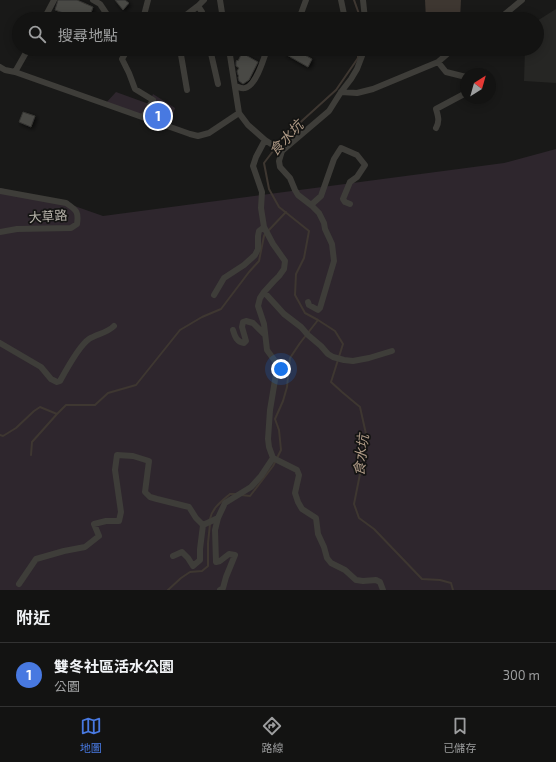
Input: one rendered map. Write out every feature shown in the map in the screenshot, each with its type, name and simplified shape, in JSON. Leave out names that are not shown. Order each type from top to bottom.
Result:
[{"type":"street","points":[[48,12],[54,0]]},
{"type":"street","points":[[93,0],[100,4],[105,12]]},
{"type":"street","points":[[145,12],[148,0]]},
{"type":"street","points":[[190,12],[204,0]]},
{"type":"street","points":[[220,0],[222,12]]},
{"type":"street","points":[[302,12],[306,0]]},
{"type":"street","points":[[340,0],[344,12]]},
{"type":"street","points":[[362,0],[364,12]]},
{"type":"street","points":[[507,12],[522,0]]},
{"type":"street","points":[[198,6],[202,12]]},
{"type":"street","points":[[16,72],[24,56]]},
{"type":"street","points":[[124,56],[122,59],[135,89],[153,100],[143,117]]},
{"type":"street","points":[[181,56],[187,90]]},
{"type":"street","points":[[212,56],[218,84]]},
{"type":"street","points":[[230,56],[240,113],[248,125],[282,151]]},
{"type":"street","points":[[235,86],[248,88],[256,78],[265,56]]},
{"type":"street","points":[[308,302],[309,305],[318,310],[320,308],[334,261],[332,244],[319,213],[298,195],[290,178],[280,167],[279,161],[282,151],[329,111],[341,92],[351,80],[362,56]]},
{"type":"street","points":[[341,92],[357,93],[373,89],[438,62],[445,56]]},
{"type":"street","points":[[438,62],[446,72],[460,76]]},
{"type":"street","points":[[0,66],[5,70],[16,72],[198,136],[209,134],[240,113]]},
{"type":"street","points":[[436,128],[439,118],[436,109],[460,96]]},
{"type":"street","points":[[266,140],[256,157],[253,166],[262,192],[261,208],[265,230],[285,261],[284,269],[264,292],[260,298],[258,306],[264,324],[267,350],[276,361],[277,368],[270,410],[268,439],[269,448],[273,458],[296,470],[299,476],[295,493],[298,502],[302,509],[316,518],[318,534],[327,558],[331,563],[345,570],[356,580],[376,580],[380,582],[383,590]]},
{"type":"street","points":[[311,205],[321,196],[334,159],[341,148],[357,155],[365,165],[357,177],[350,182],[343,200],[350,204]]},
{"type":"street","name":"大草路","points":[[0,191],[66,203],[75,209],[78,215],[77,224],[70,228],[17,229],[0,232]]},
{"type":"street","points":[[214,295],[224,278],[244,265],[255,255],[258,249],[259,231],[265,230]]},
{"type":"street","points":[[264,292],[284,314],[301,327],[328,354],[333,357],[353,361],[392,351]]},
{"type":"street","points":[[233,330],[236,339],[244,343],[246,341],[242,327],[243,322],[246,321],[254,323],[266,336]]},
{"type":"street","points":[[0,343],[41,367],[51,379],[57,382],[60,381],[83,344],[90,339],[110,330],[114,326]]},
{"type":"street","points":[[19,584],[36,559],[85,547],[99,536],[94,524],[106,521],[119,521],[121,512],[115,470],[117,455],[133,456],[149,461],[145,492],[150,497],[157,500],[189,507],[196,518],[204,524]]},
{"type":"street","points":[[220,590],[223,588],[235,555],[229,554],[220,561],[216,562],[216,519],[225,503],[251,487],[261,476],[273,458]]},
{"type":"street","points":[[204,524],[216,519]]},
{"type":"street","points":[[173,556],[182,552],[193,566],[200,560],[200,549],[204,524]]},
{"type":"shaded area","points":[[425,0],[461,0],[460,12],[426,12]]},
{"type":"shaded area","points":[[556,9],[556,83],[524,81],[525,56],[544,56],[544,17]]},
{"type":"shaded area","points":[[116,92],[149,104],[153,94],[175,108],[170,125],[105,104]]},
{"type":"shaded area","points":[[556,149],[556,590],[0,590],[0,188],[66,203],[103,216],[504,163]]},
{"type":"building","points":[[58,0],[77,0],[93,7],[91,12],[61,12],[55,10]]},
{"type":"building","points":[[115,0],[125,0],[129,3],[123,10]]},
{"type":"building","points":[[240,56],[247,56],[258,62],[249,80],[243,84],[239,81],[238,77],[237,71],[239,68],[236,66],[236,62],[237,60],[238,61]]},
{"type":"building","points":[[289,56],[307,56],[312,59],[308,67]]},
{"type":"building","points":[[23,112],[35,116],[31,127],[19,122]]},
{"type":"waterway","name":"食水坑","points":[[354,0],[358,12]]},
{"type":"waterway","name":"食水坑","points":[[358,56],[336,90],[283,138],[264,163],[269,189],[279,207],[309,231],[304,258],[296,274],[295,295],[305,313],[335,331],[343,344],[331,382],[360,407],[366,434],[354,504],[359,518],[374,529],[422,579],[440,580],[451,583],[453,590]]},
{"type":"waterway","points":[[268,231],[286,212]]},
{"type":"waterway","points":[[0,435],[3,436],[16,428],[40,407],[57,414],[66,405],[95,405],[108,393],[136,385],[180,330],[202,317],[221,309],[259,261],[265,234]]},
{"type":"waterway","points":[[241,495],[250,496],[273,466],[281,450],[279,430],[275,419],[287,387],[290,358],[318,320]]},
{"type":"waterway","points":[[31,455],[32,442],[57,414]]},
{"type":"waterway","points":[[210,519],[213,511],[221,502],[230,494],[236,494]]},
{"type":"waterway","points":[[168,590],[190,572],[202,571],[208,566],[210,524]]},
{"type":"place","name":"雙冬社區活水公園","points":[[158,116]]}]
